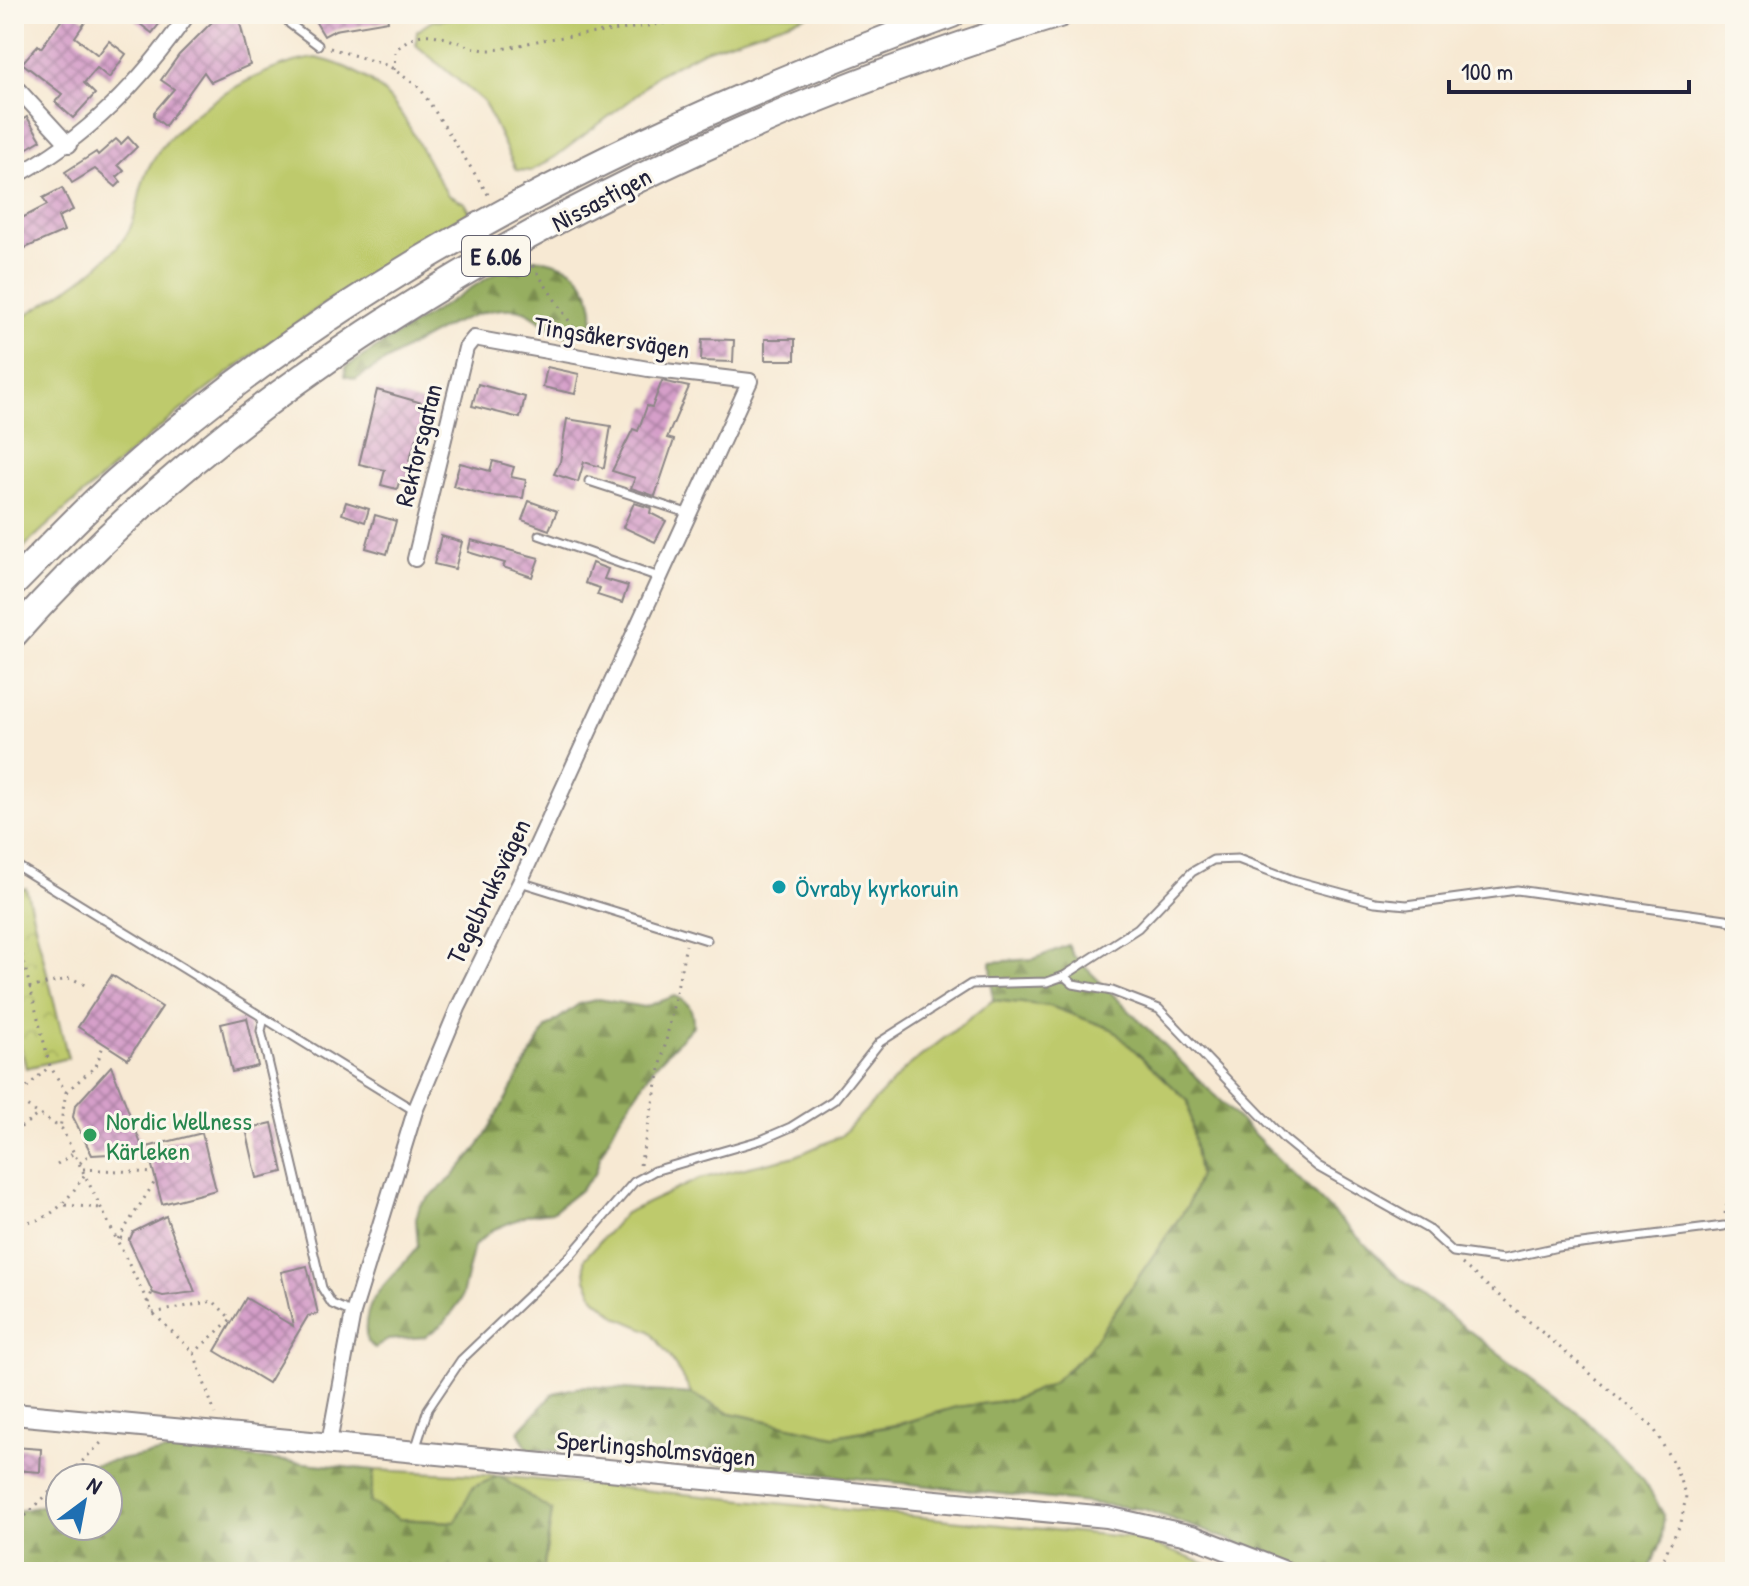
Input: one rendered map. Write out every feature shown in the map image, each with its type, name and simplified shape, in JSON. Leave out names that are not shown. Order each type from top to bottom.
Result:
[{"type":"highway","name":"Nissastigen","points":[[14,583],[116,482],[221,396],[342,310],[459,238],[645,139],[807,67],[952,14]]},
{"type":"highway","name":"Nissastigen","points":[[14,634],[142,506],[241,423],[363,337],[481,264],[661,168],[804,104],[1059,14]]},
{"type":"street","points":[[14,177],[69,145],[132,85],[188,14]]},
{"type":"street","points":[[15,87],[69,145]]},
{"type":"street","name":"Tingsåkersvägen","points":[[469,342],[474,338],[648,369],[750,381]]},
{"type":"street","name":"Rektorsgatan","points":[[415,559],[469,342]]},
{"type":"street","name":"Tegelbruksvägen","points":[[329,1443],[353,1313],[415,1111],[458,1008],[520,882],[750,381]]},
{"type":"street","name":"Sperlingsholmsvägen","points":[[14,1414],[1107,1517],[1192,1536],[1285,1572]]},
{"type":"lane","points":[[283,14],[290,24],[318,45]]},
{"type":"lane","points":[[589,481],[690,514]]},
{"type":"lane","points":[[539,535],[661,578]]},
{"type":"lane","points":[[415,1452],[428,1409],[461,1360],[571,1255],[636,1180],[654,1171],[761,1140],[791,1127],[834,1100],[880,1042],[971,984],[1047,982],[1064,976],[1138,928],[1192,872],[1213,860],[1238,859],[1293,880],[1375,902],[1407,905],[1517,890],[1726,919],[1735,925]]},
{"type":"lane","points":[[14,864],[415,1111]]},
{"type":"lane","points":[[520,882],[707,940]]},
{"type":"lane","points":[[1064,976],[1073,984],[1112,991],[1159,1009],[1307,1158],[1428,1229],[1453,1252],[1503,1259],[1558,1247],[1724,1226]]},
{"type":"lane","points":[[264,1018],[261,1031],[322,1288],[332,1304],[353,1313]]},
{"type":"path","points":[[394,70],[395,51],[406,39],[440,34],[482,50],[618,28],[659,27],[707,14]]},
{"type":"path","points":[[318,45],[394,70],[420,88],[432,102],[493,203]]},
{"type":"path","points":[[527,257],[586,346],[587,357]]},
{"type":"path","points":[[14,924],[50,1066],[66,1092]]},
{"type":"path","points":[[636,1180],[689,934]]},
{"type":"path","points":[[29,988],[71,978],[85,985]]},
{"type":"path","points":[[60,1128],[66,1092],[96,1066],[103,1046]]},
{"type":"path","points":[[50,1066],[15,1098],[60,1128],[119,1239],[153,1313],[194,1353],[218,1421]]},
{"type":"path","points":[[14,1132],[39,1114]]},
{"type":"path","points":[[1724,1226],[1735,1150]]},
{"type":"path","points":[[57,1164],[74,1153]]},
{"type":"path","points":[[80,1163],[91,1153]]},
{"type":"path","points":[[84,1172],[154,1173]]},
{"type":"path","points":[[65,1205],[84,1172]]},
{"type":"path","points":[[119,1239],[156,1180]]},
{"type":"path","points":[[14,1201],[21,1222]]},
{"type":"path","points":[[21,1222],[31,1222],[65,1205],[103,1209]]},
{"type":"path","points":[[14,1232],[21,1222]]},
{"type":"path","points":[[119,1239],[130,1239]]},
{"type":"path","points":[[1453,1252],[1462,1264],[1653,1427],[1674,1465],[1686,1496],[1681,1523],[1656,1572]]},
{"type":"path","points":[[148,1303],[152,1292]]},
{"type":"path","points":[[153,1313],[213,1301],[231,1319],[194,1353]]},
{"type":"path","points":[[82,1462],[121,1424]]},
{"type":"path","points":[[14,1527],[44,1498]]},
{"type":"green space","points":[[477,14],[812,14],[702,51],[657,75],[632,99],[555,157],[531,171],[516,170],[484,102],[416,45],[417,31],[432,21]]},
{"type":"green space","points":[[316,58],[367,78],[384,93],[410,129],[448,195],[465,203],[470,212],[371,273],[275,338],[139,445],[14,558],[14,322],[74,285],[114,250],[130,229],[148,169],[160,150],[197,113],[245,82],[294,62]]},
{"type":"green space","points":[[538,259],[571,269],[587,290],[592,305],[592,320],[589,328],[577,337],[558,333],[521,310],[502,309],[458,321],[356,379],[345,376],[346,367],[514,261]]},
{"type":"green space","points":[[26,888],[68,1058],[26,1068],[14,1019],[14,891]]},
{"type":"green space","points":[[1068,945],[1073,955],[1397,1276],[1583,1417],[1643,1479],[1664,1515],[1661,1544],[1648,1572],[1318,1572],[1144,1509],[676,1459],[528,1449],[518,1432],[554,1393],[585,1386],[692,1394],[727,1412],[835,1436],[898,1425],[956,1407],[1012,1400],[1051,1384],[1086,1353],[1188,1205],[1199,1175],[1188,1101],[1112,1029],[1050,1006],[993,1000],[991,962],[1034,959]]},
{"type":"green space","points":[[675,996],[690,1008],[693,1026],[655,1066],[619,1119],[601,1154],[595,1174],[552,1212],[528,1215],[492,1230],[474,1246],[461,1300],[445,1322],[425,1337],[388,1340],[375,1348],[367,1342],[366,1326],[373,1299],[418,1246],[416,1219],[420,1205],[453,1177],[479,1146],[546,1028],[579,1004],[599,999],[644,1007]]},
{"type":"green space","points":[[993,1000],[1049,1006],[1112,1029],[1188,1101],[1193,1128],[1199,1175],[1188,1205],[1086,1353],[1051,1384],[1012,1400],[956,1407],[898,1424],[835,1436],[727,1412],[692,1394],[650,1331],[619,1318],[595,1298],[586,1279],[584,1259],[625,1213],[699,1179],[796,1156],[841,1136],[906,1068]]},
{"type":"green space","points":[[176,1450],[374,1470],[370,1502],[399,1519],[455,1522],[473,1487],[499,1476],[552,1511],[543,1572],[14,1572],[14,1512],[44,1505],[44,1542],[124,1542],[124,1462],[108,1462]]},
{"type":"green space","points":[[374,1470],[499,1476],[1136,1538],[1227,1572],[543,1572],[552,1511],[473,1487],[455,1522],[399,1519],[370,1503]]},
{"type":"building","points":[[66,14],[78,14],[86,21],[75,37],[98,55],[109,41],[126,54],[109,78],[97,68],[84,83],[95,94],[73,118],[55,102],[62,94],[22,63],[38,45],[41,48]]},
{"type":"building","points":[[127,14],[167,14],[152,33]]},
{"type":"building","points":[[225,14],[238,14],[250,65],[211,82],[204,72],[165,126],[154,117],[154,112],[174,89],[161,80],[179,55],[213,21]]},
{"type":"building","points":[[311,14],[387,14],[388,21],[335,30],[324,36]]},
{"type":"building","points":[[27,117],[41,140],[14,156],[14,125]]},
{"type":"building","points":[[128,137],[137,147],[118,165],[124,171],[117,177],[121,182],[116,187],[95,169],[72,183],[65,172],[96,152],[98,155],[116,139],[121,144]]},
{"type":"building","points":[[62,188],[73,210],[58,217],[64,231],[14,253],[14,222],[47,205],[43,198]]},
{"type":"building","points":[[702,339],[734,340],[733,362],[701,361]]},
{"type":"building","points":[[765,339],[795,339],[795,360],[765,360]]},
{"type":"building","points":[[547,367],[579,374],[575,394],[543,387]]},
{"type":"building","points":[[662,381],[689,387],[667,438],[674,440],[655,496],[631,488],[635,478],[612,471],[633,429],[638,431],[647,406],[652,407]]},
{"type":"building","points":[[478,384],[525,397],[520,418],[472,406]]},
{"type":"building","points":[[377,390],[429,405],[409,460],[413,461],[407,481],[400,479],[397,489],[381,485],[385,470],[359,464]]},
{"type":"building","points":[[567,419],[611,426],[604,468],[584,462],[578,482],[554,474],[560,462]]},
{"type":"building","points":[[493,461],[514,467],[511,477],[526,480],[523,498],[490,496],[453,486],[460,463],[490,471]]},
{"type":"building","points":[[529,501],[557,511],[549,530],[522,520]]},
{"type":"building","points":[[346,502],[369,509],[365,522],[342,514]]},
{"type":"building","points":[[634,503],[651,508],[650,513],[666,521],[655,542],[623,527]]},
{"type":"building","points":[[375,515],[396,521],[387,554],[366,548]]},
{"type":"building","points":[[441,536],[462,542],[455,569],[434,564]]},
{"type":"building","points":[[471,540],[539,558],[532,577],[503,567],[505,563],[468,552]]},
{"type":"building","points":[[592,563],[608,569],[604,579],[628,586],[622,603],[597,595],[600,588],[585,583]]},
{"type":"building","points":[[112,975],[162,1007],[128,1059],[78,1027]]},
{"type":"building","points":[[247,1018],[258,1066],[232,1072],[221,1024]]},
{"type":"building","points":[[111,1066],[144,1152],[92,1155],[73,1117],[75,1106]]},
{"type":"building","points":[[272,1123],[283,1172],[257,1178],[246,1129]]},
{"type":"building","points":[[202,1133],[216,1190],[162,1204],[147,1147]]},
{"type":"building","points":[[166,1216],[195,1292],[163,1296],[153,1293],[129,1241],[133,1232]]},
{"type":"building","points":[[307,1266],[318,1314],[308,1316],[268,1383],[215,1351],[246,1298],[293,1326],[281,1272]]},
{"type":"building","points":[[14,1447],[41,1449],[40,1472],[14,1470]]},
{"type":"place","name":"Övraby kyrkoruin","points":[[779,887]]},
{"type":"place","name":"Nordic Wellness Kärleken","points":[[90,1135]]}]
